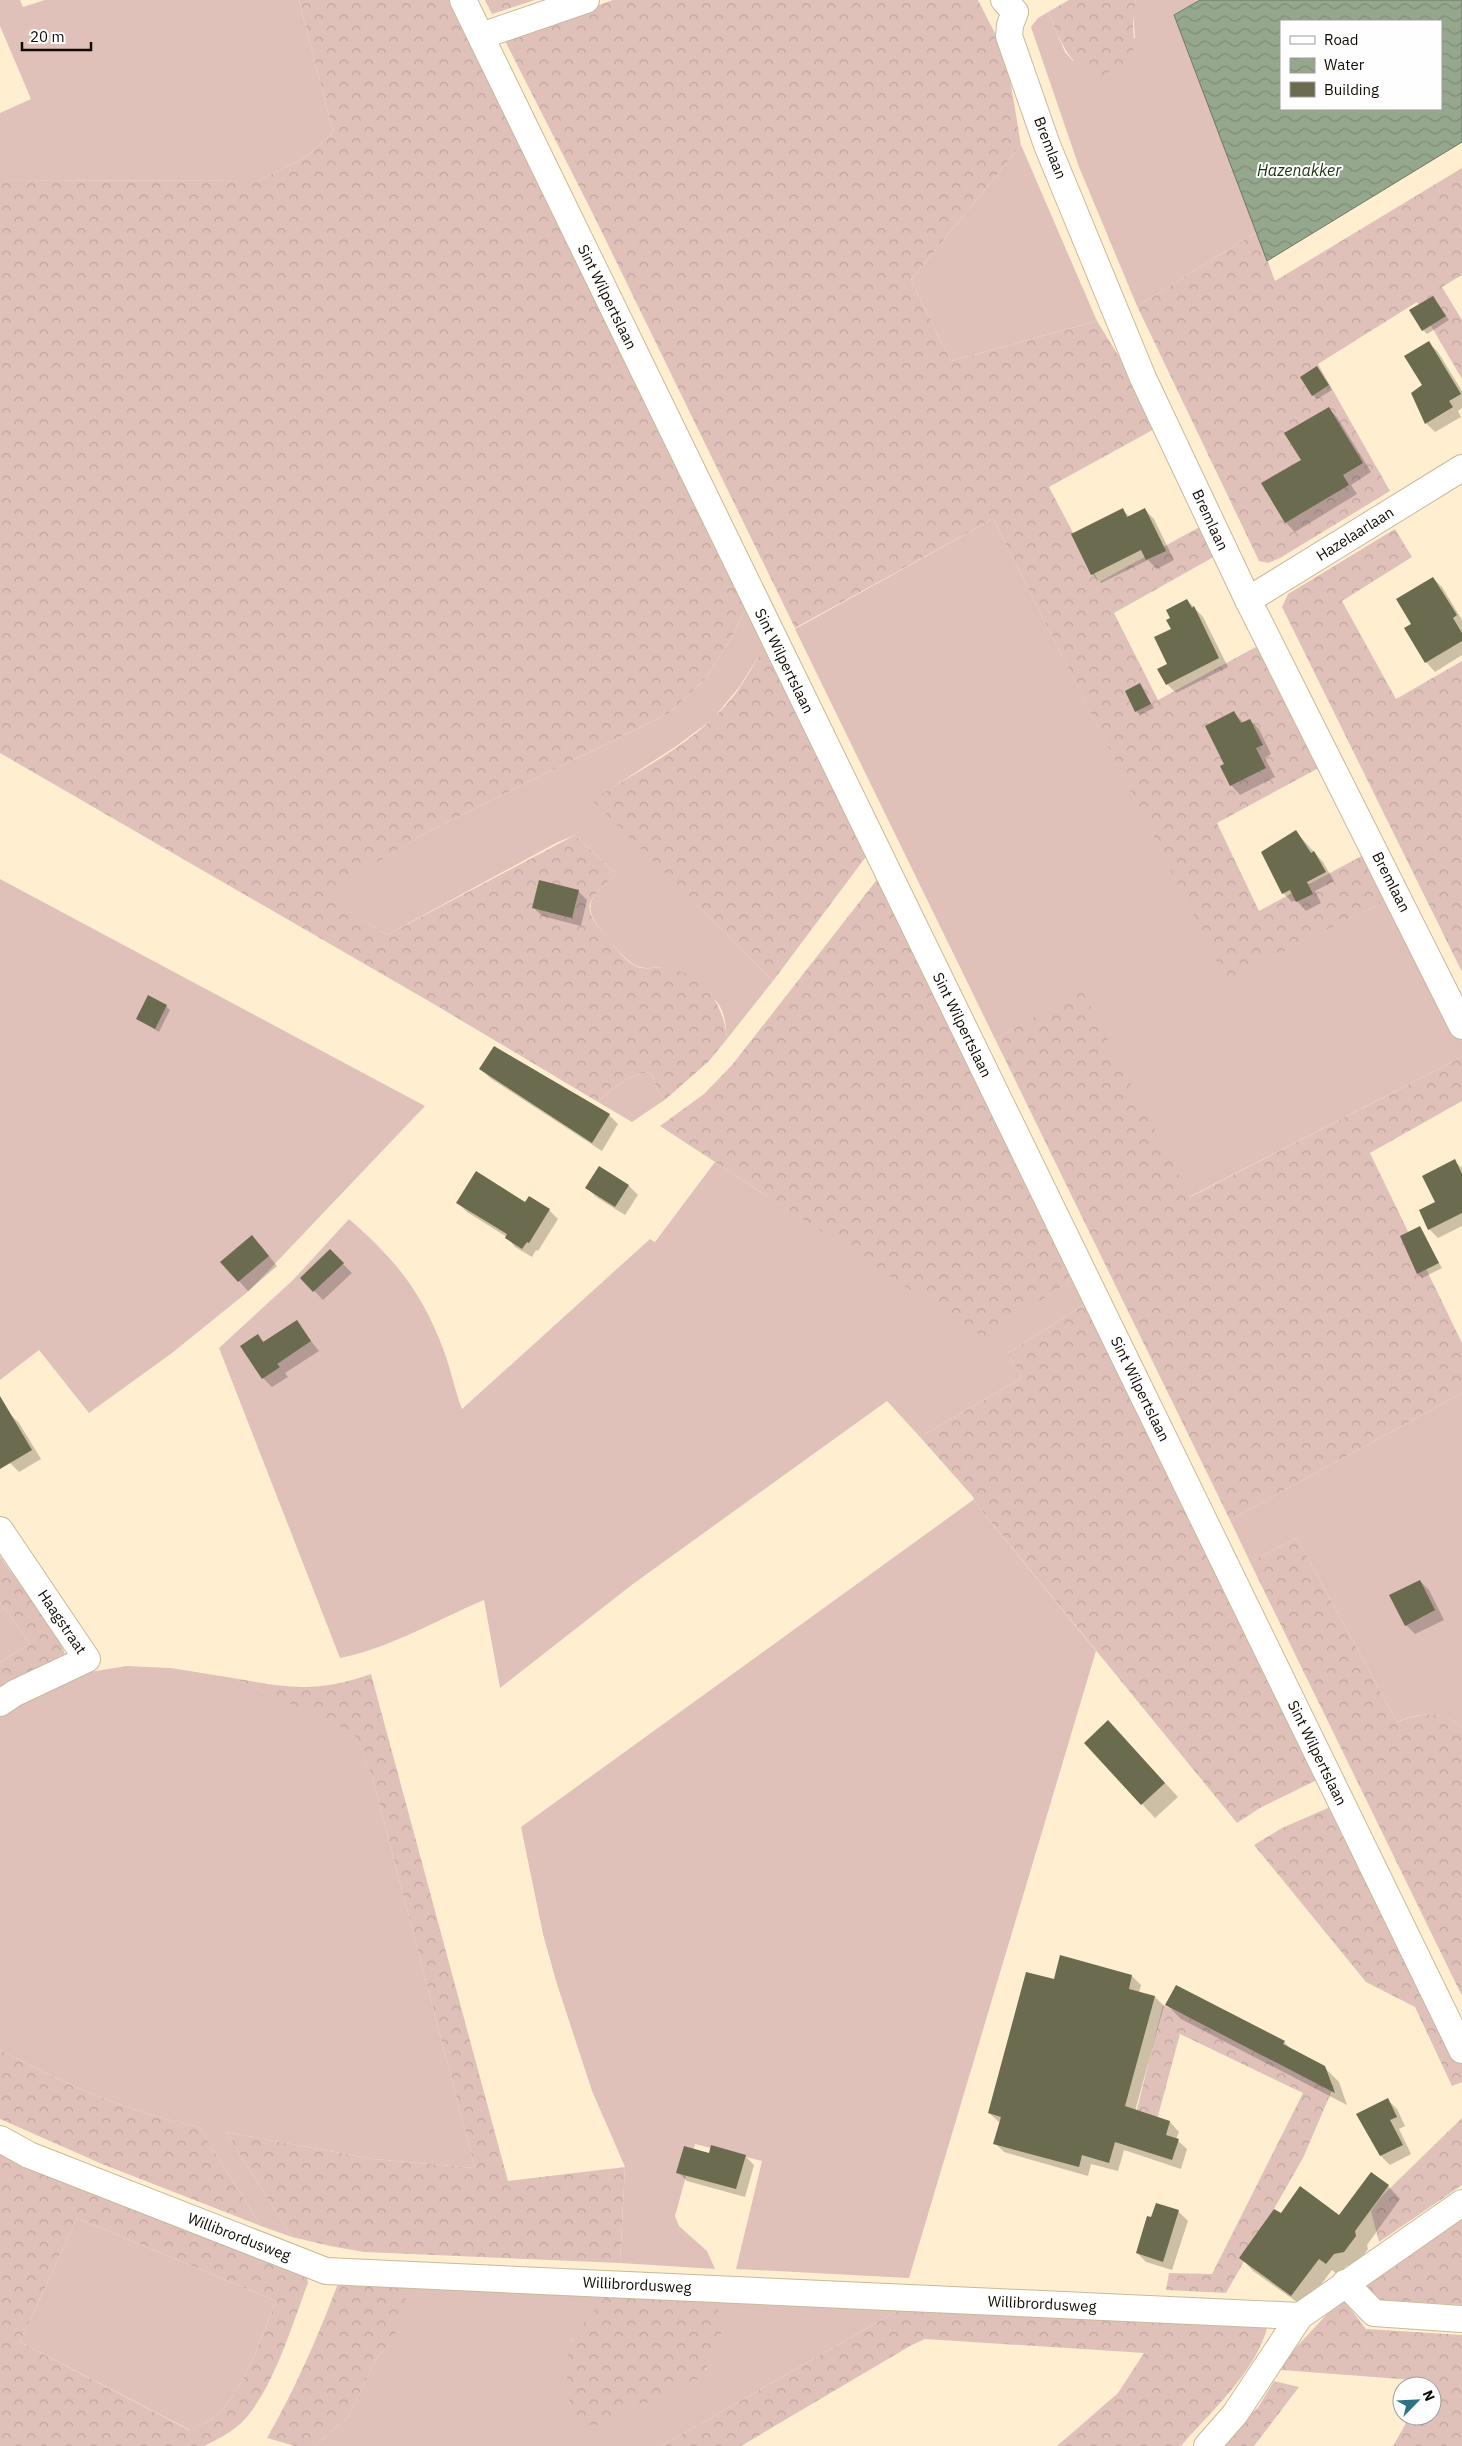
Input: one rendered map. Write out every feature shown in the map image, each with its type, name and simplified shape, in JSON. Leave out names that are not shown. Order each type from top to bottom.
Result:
[{"type":"street","name":"Sint Wilpertslaan","points":[[463,0],[1462,2050]]},
{"type":"street","points":[[481,36],[586,0]]},
{"type":"street","name":"Bremlaan","points":[[1017,4],[1010,24],[1009,36],[1047,145],[1143,378],[1248,600],[1462,1026]]},
{"type":"street","name":"Hazelaarlaan","points":[[1248,600],[1462,468]]},
{"type":"street","name":"Haagstraat","points":[[0,1530],[87,1659],[0,1703]]},
{"type":"street","name":"Willibrordusweg","points":[[0,2139],[29,2155],[326,2271],[1300,2316]]},
{"type":"street","points":[[1207,2446],[1235,2414],[1300,2316],[1462,2203]]},
{"type":"street","points":[[1345,2283],[1374,2313],[1462,2319]]},
{"type":"green space","points":[[0,0],[20,0],[23,7],[45,0],[299,0],[333,132],[309,155],[258,181],[0,180],[0,113],[31,99],[0,26]]},
{"type":"green space","points":[[299,0],[449,0],[747,607],[731,639],[705,679],[671,712],[429,831],[324,895],[387,935],[575,835],[616,874],[597,892],[590,906],[590,913],[594,921],[622,956],[641,968],[665,968],[690,976],[709,991],[721,1013],[727,1039],[709,1061],[666,1099],[658,1093],[652,1074],[648,1072],[633,1076],[621,1083],[598,1102],[432,1003],[0,753],[0,180],[258,181],[309,155],[333,132]]},
{"type":"green space","points":[[485,0],[535,0],[492,14]]},
{"type":"green space","points":[[613,0],[978,0],[1006,55],[1021,145],[911,280],[951,361],[1097,321],[1141,392],[1158,427],[1049,487],[1099,582],[1205,524],[1219,554],[1114,613],[1158,700],[1265,642],[1326,764],[1217,823],[1259,911],[1369,852],[1392,898],[1226,980],[993,519],[795,628],[594,216],[504,39]]},
{"type":"green space","points":[[1069,0],[1136,0],[1133,28],[1134,46],[1132,54],[1126,61],[1099,77],[1088,72],[1072,59],[1061,42],[1048,12]]},
{"type":"green space","points":[[1136,0],[1200,0],[1174,15],[1257,232],[1137,306],[1079,167],[1031,27],[1038,18],[1048,12],[1065,52],[1073,61],[1135,38],[1133,12]]},
{"type":"green space","points":[[1021,145],[1097,321],[951,361],[911,280]]},
{"type":"green space","points":[[1462,168],[1462,275],[1442,287],[1462,320],[1462,379],[1417,302],[1318,364],[1390,491],[1280,558],[1268,563],[1259,561],[1137,306],[1257,232],[1275,281]]},
{"type":"green space","points":[[993,519],[1226,979],[1392,898],[1462,1041],[1462,1057],[1189,1197],[1082,991],[995,1039],[795,629]]},
{"type":"green space","points":[[1395,529],[1412,557],[1342,601],[1396,699],[1462,661],[1462,972],[1282,607],[1288,594]]},
{"type":"green space","points":[[747,607],[766,645],[740,686],[713,719],[675,747],[593,800],[773,981],[727,1039],[723,1015],[720,1006],[714,999],[673,972],[662,968],[642,967],[631,963],[599,928],[591,911],[593,898],[616,874],[575,835],[556,843],[387,935],[323,895],[429,831],[671,712],[705,679],[731,639]]},
{"type":"green space","points":[[766,645],[868,854],[773,981],[592,800],[663,757],[712,719],[737,691]]},
{"type":"green space","points":[[879,877],[1076,1277],[984,1338],[660,1126],[704,1094],[732,1065]]},
{"type":"green space","points":[[0,879],[425,1106],[250,1290],[172,1353],[89,1413],[39,1350],[0,1380]]},
{"type":"green space","points":[[1082,990],[1190,1197],[1462,1057],[1462,1101],[1370,1153],[1462,1343],[1462,1393],[1230,1520],[995,1039]]},
{"type":"green space","points":[[648,1072],[652,1074],[658,1093],[666,1099],[632,1122],[598,1102],[621,1083],[633,1076]]},
{"type":"green space","points":[[715,1162],[984,1337],[1076,1277],[1088,1302],[1008,1353],[1022,1378],[920,1437],[887,1401],[633,1584],[500,1688],[484,1600],[395,1641],[340,1658],[219,1348],[294,1279],[349,1219],[394,1263],[417,1294],[436,1330],[462,1409],[650,1239],[655,1242]]},
{"type":"green space","points":[[1088,1302],[1323,1777],[1260,1808],[1237,1823],[973,1500],[974,1498],[920,1437],[1022,1378],[1008,1353]]},
{"type":"green space","points":[[1462,1393],[1462,1728],[1447,1718],[1431,1714],[1414,1716],[1397,1722],[1297,1538],[1250,1562],[1230,1520]]},
{"type":"green space","points":[[973,1500],[1096,1651],[909,2278],[736,2269],[762,2161],[695,2144],[675,2216],[679,2226],[707,2251],[715,2269],[620,2263],[625,2167],[592,2091],[556,1981],[543,1934],[521,1827]]},
{"type":"green space","points":[[1297,1538],[1397,1722],[1414,1716],[1439,1715],[1455,1722],[1462,1728],[1462,1996],[1250,1562]]},
{"type":"green space","points":[[0,1556],[59,1639],[65,1654],[0,1688],[0,1662],[30,1644],[0,1602]]},
{"type":"green space","points":[[0,1602],[30,1644],[0,1662]]},
{"type":"green space","points":[[126,1666],[171,1668],[233,1678],[354,1732],[372,1776],[475,2168],[373,2159],[226,2132],[292,2237],[261,2226],[199,2127],[173,2121],[97,2096],[0,2050],[0,1712],[72,1675]]},
{"type":"green space","points":[[371,1674],[508,2181],[625,2167],[620,2263],[364,2252],[292,2237],[226,2132],[373,2159],[475,2168],[372,1776],[354,1733],[233,1678],[302,1687],[334,1684]]},
{"type":"green space","points":[[1337,1804],[1462,2063],[1462,2082],[1452,2086],[1415,2007],[1366,1982],[1254,1845],[1282,1828]]},
{"type":"green space","points":[[1163,2005],[1334,2086],[1303,2158],[1226,2293],[1166,2290],[1169,2273],[1212,2274],[1303,2093],[1180,2034],[1154,2131],[1133,2125]]},
{"type":"green space","points":[[0,2050],[97,2096],[173,2121],[199,2127],[261,2226],[102,2164],[0,2119]]},
{"type":"green space","points":[[1462,2118],[1462,2185],[1379,2242],[1371,2211],[1381,2197]]},
{"type":"green space","points":[[0,2148],[307,2276],[308,2283],[288,2338],[262,2395],[240,2424],[204,2446],[0,2446]],"holes":[[[77,2218],[276,2301],[257,2350],[240,2384],[230,2399],[207,2422],[189,2430],[20,2342]]]},
{"type":"green space","points":[[77,2218],[276,2301],[257,2350],[240,2384],[219,2412],[207,2422],[190,2430],[20,2342]]},
{"type":"green space","points":[[1462,2219],[1462,2305],[1381,2300],[1363,2284]]},
{"type":"green space","points":[[345,2280],[402,2283],[407,2306],[401,2322],[389,2345],[377,2357],[348,2417],[315,2446],[295,2446],[267,2438],[305,2364],[337,2286]]},
{"type":"green space","points":[[402,2283],[608,2294],[571,2341],[570,2405],[706,2370],[721,2334],[713,2300],[904,2307],[662,2446],[315,2446],[348,2417],[377,2357],[389,2345]]},
{"type":"green space","points":[[608,2294],[713,2300],[720,2316],[721,2333],[712,2358],[700,2378],[599,2425],[589,2425],[577,2419],[572,2409],[567,2378],[569,2347],[584,2322]]},
{"type":"green space","points":[[1342,2298],[1366,2329],[1462,2335],[1462,2446],[1393,2446],[1404,2426],[1442,2426],[1442,2376],[1392,2376],[1392,2378],[1281,2370],[1289,2355]]},
{"type":"green space","points":[[904,2307],[1268,2324],[1263,2341],[1244,2374],[1181,2446],[1057,2446],[1118,2393],[1144,2353],[925,2339],[741,2446],[662,2446]]},
{"type":"green space","points":[[1274,2381],[1299,2387],[1254,2446],[1224,2446],[1259,2406]]},
{"type":"water","name":"Hazenakker","points":[[1200,0],[1462,0],[1462,142],[1267,261],[1174,15]]},
{"type":"building","points":[[1433,296],[1446,316],[1422,331],[1409,310]]},
{"type":"building","points":[[1429,341],[1461,394],[1449,401],[1453,407],[1425,424],[1411,393],[1422,385],[1404,356]]},
{"type":"building","points":[[1317,366],[1329,385],[1312,396],[1300,377]]},
{"type":"building","points":[[1329,407],[1363,463],[1343,475],[1349,485],[1285,523],[1261,483],[1301,460],[1284,433]]},
{"type":"building","points":[[1123,508],[1127,517],[1145,508],[1166,551],[1146,560],[1141,550],[1091,575],[1071,534]]},
{"type":"building","points":[[1433,577],[1457,615],[1453,618],[1462,633],[1462,641],[1425,663],[1404,628],[1411,624],[1396,599]]},
{"type":"building","points":[[1187,599],[1192,608],[1194,606],[1219,658],[1166,685],[1157,669],[1167,664],[1154,637],[1171,629],[1166,620],[1170,618],[1166,610]]},
{"type":"building","points":[[1140,683],[1151,704],[1135,712],[1125,691]]},
{"type":"building","points":[[1234,711],[1241,723],[1250,719],[1263,745],[1256,748],[1266,768],[1230,786],[1220,766],[1224,764],[1205,726]]},
{"type":"building","points":[[1296,830],[1311,853],[1314,851],[1326,872],[1307,882],[1313,894],[1296,902],[1290,890],[1282,894],[1261,852]]},
{"type":"building","points":[[539,880],[579,890],[572,918],[532,908]]},
{"type":"building","points":[[148,995],[167,1005],[155,1029],[136,1019]]},
{"type":"building","points":[[494,1046],[610,1114],[592,1143],[479,1069]]},
{"type":"building","points":[[1455,1159],[1462,1174],[1462,1213],[1428,1230],[1419,1210],[1435,1202],[1422,1176]]},
{"type":"building","points":[[599,1166],[629,1185],[615,1207],[585,1188]]},
{"type":"building","points":[[476,1171],[525,1202],[529,1196],[550,1209],[529,1243],[527,1242],[522,1249],[505,1238],[507,1234],[456,1203]]},
{"type":"building","points":[[1420,1226],[1439,1263],[1417,1274],[1400,1236]]},
{"type":"building","points":[[252,1235],[269,1256],[238,1282],[220,1262]]},
{"type":"building","points":[[330,1249],[344,1263],[313,1292],[300,1278]]},
{"type":"building","points":[[297,1320],[311,1341],[277,1364],[280,1367],[262,1379],[240,1346],[258,1334],[263,1342]]},
{"type":"building","points":[[0,1396],[32,1450],[0,1469]]},
{"type":"building","points":[[1420,1580],[1435,1610],[1405,1626],[1389,1595]]},
{"type":"building","points":[[1108,1720],[1165,1783],[1141,1805],[1084,1743]]},
{"type":"building","points":[[1060,1955],[1132,1975],[1129,1989],[1155,1996],[1125,2106],[1170,2121],[1166,2135],[1179,2139],[1172,2160],[1115,2142],[1109,2163],[1082,2155],[1079,2167],[993,2144],[1001,2117],[988,2113],[1026,1972],[1054,1979]]},
{"type":"building","points":[[1176,1985],[1285,2041],[1283,2044],[1325,2066],[1335,2093],[1165,2005]]},
{"type":"building","points":[[1388,2098],[1397,2117],[1390,2120],[1403,2145],[1380,2156],[1356,2114]]},
{"type":"building","points":[[711,2145],[746,2155],[736,2189],[676,2173],[684,2146],[709,2153]]},
{"type":"building","points":[[1371,2172],[1389,2185],[1355,2231],[1356,2236],[1344,2252],[1334,2254],[1326,2264],[1319,2259],[1291,2296],[1239,2258],[1274,2209],[1281,2213],[1300,2186],[1339,2215]]},
{"type":"building","points":[[1156,2203],[1179,2210],[1163,2262],[1136,2253],[1147,2216],[1151,2217]]}]
